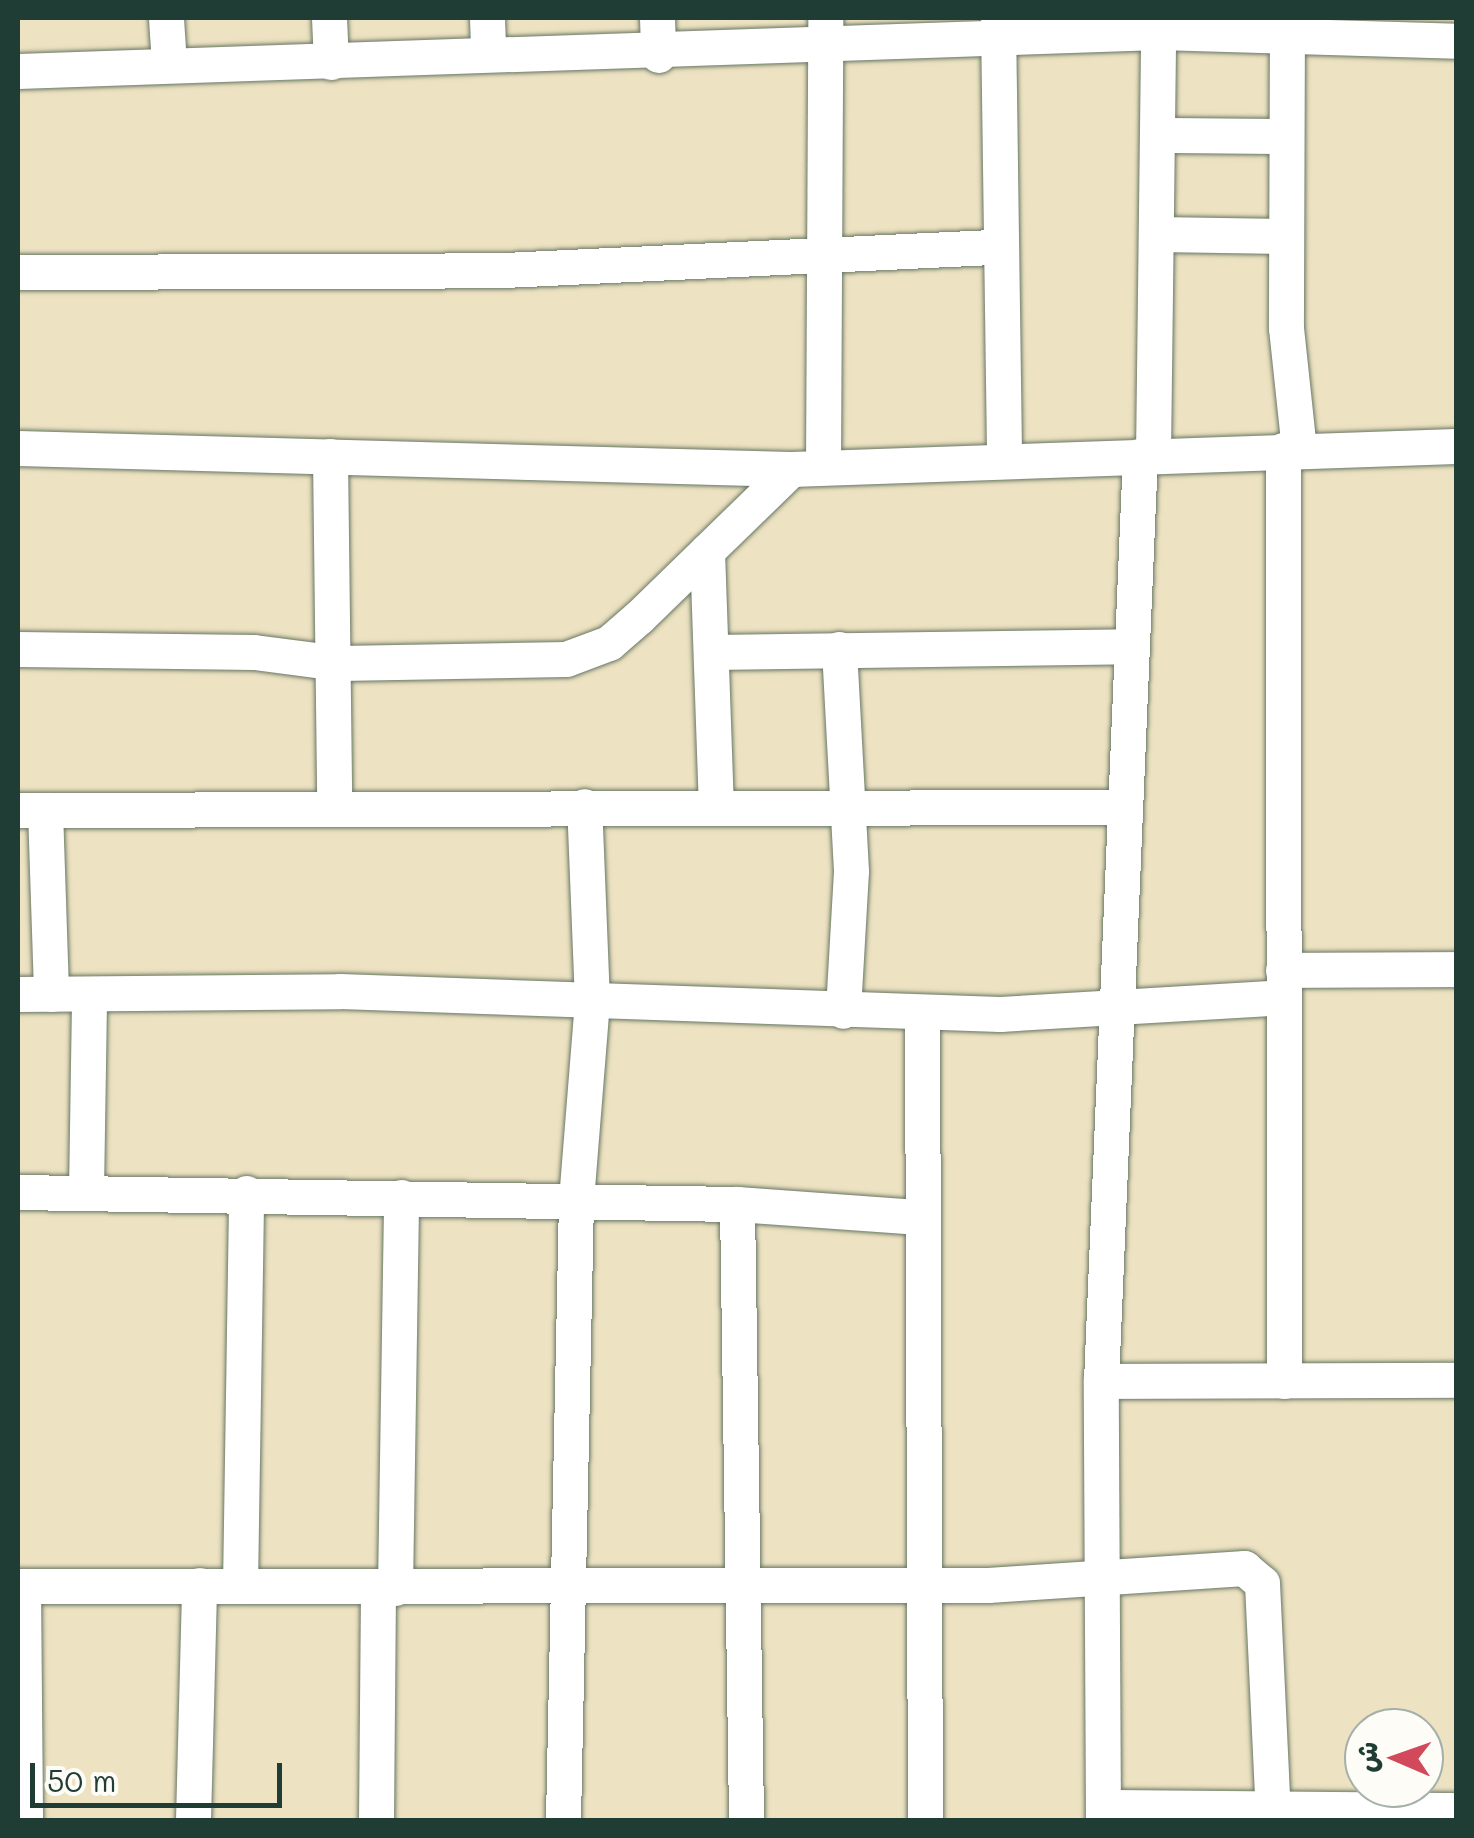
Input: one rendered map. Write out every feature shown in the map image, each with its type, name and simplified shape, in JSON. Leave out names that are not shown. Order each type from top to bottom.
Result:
[{"type":"street","points":[[166,18],[169,65]]},
{"type":"street","points":[[330,18],[331,62]]},
{"type":"street","points":[[657,18],[658,54]]},
{"type":"street","points":[[18,72],[331,62],[488,34],[658,54],[826,34],[1158,25],[1287,24],[1456,41]]},
{"type":"street","points":[[1284,1380],[1282,984],[1291,450],[1284,236],[1287,24]]},
{"type":"street","points":[[1158,25],[1162,135],[1158,234],[1132,646],[1120,1009],[1101,1381],[1103,1814],[1456,1810]]},
{"type":"street","points":[[997,30],[1004,461]]},
{"type":"street","points":[[18,649],[339,662],[566,659],[609,642],[708,550],[807,468],[828,254],[826,34]]},
{"type":"street","points":[[1162,135],[1286,136]]},
{"type":"street","points":[[1158,234],[1284,236]]},
{"type":"street","points":[[18,272],[504,270],[1000,248]]},
{"type":"street","points":[[18,448],[807,468],[1456,446]]},
{"type":"street","points":[[330,456],[339,662],[334,804]]},
{"type":"street","points":[[708,550],[716,806]]},
{"type":"street","points":[[711,652],[1132,646]]},
{"type":"street","points":[[839,649],[847,805],[843,1012]]},
{"type":"street","points":[[1125,807],[334,804],[32,810],[34,994],[592,1000],[922,1013],[1120,1009],[1282,984],[1456,969]]},
{"type":"street","points":[[563,1820],[574,1590],[576,1200],[592,1000],[584,806]]},
{"type":"street","points":[[86,1192],[89,994]]},
{"type":"street","points":[[922,1013],[917,1217],[925,1820]]},
{"type":"street","points":[[18,1192],[737,1204],[917,1217]]},
{"type":"street","points":[[240,1586],[246,1193]]},
{"type":"street","points":[[376,1820],[401,1197]]},
{"type":"street","points":[[737,1204],[747,1588],[746,1820]]},
{"type":"street","points":[[1101,1381],[1456,1380]]},
{"type":"street","points":[[25,1820],[20,1586],[574,1590],[922,1586],[1102,1574],[1257,1571],[1273,1814]]},
{"type":"street","points":[[193,1820],[199,1585]]}]
